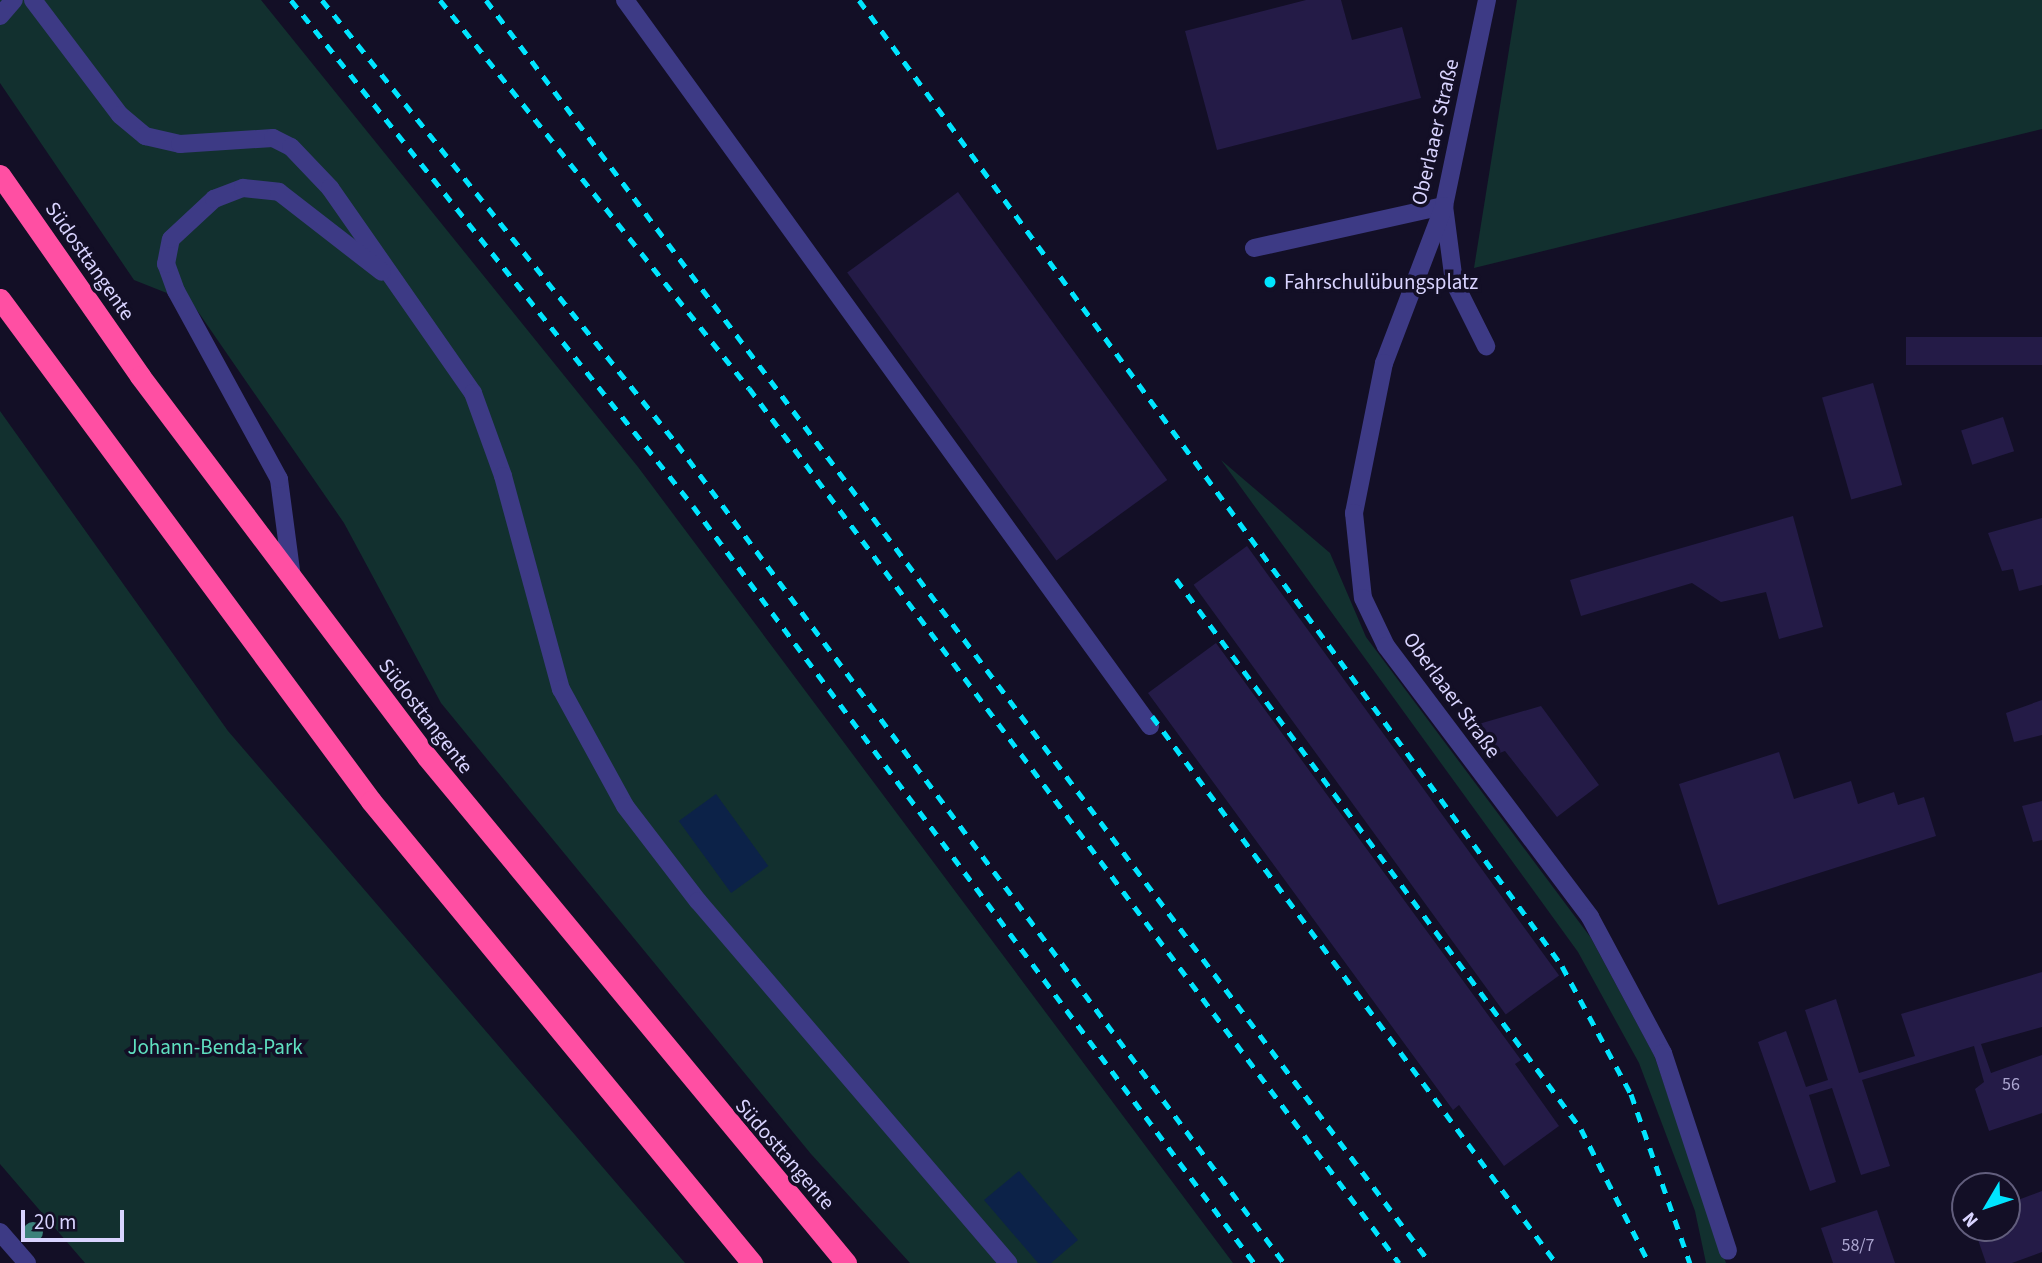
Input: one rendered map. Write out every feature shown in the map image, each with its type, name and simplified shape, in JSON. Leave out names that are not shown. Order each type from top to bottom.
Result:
[{"type":"highway","name":"Südosttangente","points":[[0,175],[292,582],[576,944],[846,1263]]},
{"type":"highway","points":[[0,299],[371,801],[752,1263]]},
{"type":"street","points":[[0,16],[14,0]]},
{"type":"street","points":[[33,0],[120,115],[145,136],[180,144],[251,135],[291,147],[330,188],[408,295],[473,393],[506,488],[561,689],[625,806],[715,922],[1008,1263]]},
{"type":"street","points":[[625,0],[1150,726]]},
{"type":"street","name":"Oberlaaer Straße","points":[[1487,0],[1444,206],[1384,363],[1354,513],[1363,598],[1386,646],[1590,918],[1663,1053],[1730,1257]]},
{"type":"street","points":[[292,582],[279,479],[176,291],[166,264],[171,239],[214,200],[243,188],[279,192],[408,295]]},
{"type":"street","points":[[1254,248],[1444,206],[1454,282],[1486,346]]},
{"type":"street","points":[[0,1232],[27,1263]]},
{"type":"green space","points":[[0,0],[261,0],[638,467],[1233,1263],[910,1263],[811,1154],[441,703],[344,523],[192,303],[134,280],[0,83]]},
{"type":"green space","points":[[1517,0],[2042,0],[2042,129],[1474,268]]},
{"type":"green space","name":"Johann-Benda-Park","points":[[0,411],[228,731],[685,1263],[85,1263],[0,1164]]},
{"type":"green space","points":[[1221,460],[1330,553],[1366,637],[1591,938],[1654,1055],[1726,1263],[1706,1263],[1695,1211],[1639,1063],[1578,952]]},
{"type":"water","points":[[716,794],[768,866],[731,893],[679,821]]},
{"type":"water","points":[[1019,1171],[1078,1240],[1051,1263],[1038,1263],[984,1200]]},
{"type":"building","points":[[1306,0],[1341,0],[1352,40],[1402,27],[1421,98],[1217,150],[1185,31]]},
{"type":"building","points":[[958,192],[1167,480],[1056,561],[847,273]]},
{"type":"building","points":[[1906,337],[2042,337],[2042,365],[1906,365]]},
{"type":"building","points":[[1873,383],[1902,485],[1851,500],[1822,398]]},
{"type":"building","points":[[2003,417],[2014,451],[1972,465],[1961,431]]},
{"type":"building","points":[[1793,516],[1823,627],[1779,639],[1766,592],[1721,602],[1692,583],[1581,616],[1570,580]]},
{"type":"building","points":[[2042,518],[2042,585],[2019,591],[2013,569],[2002,571],[1988,533]]},
{"type":"building","points":[[1247,546],[1559,976],[1506,1014],[1194,585]]},
{"type":"building","points":[[1216,643],[1521,1060],[1515,1064],[1559,1126],[1504,1166],[1459,1105],[1453,1110],[1148,693]]},
{"type":"building","points":[[2042,700],[2042,735],[2014,742],[2006,713]]},
{"type":"building","points":[[1541,706],[1599,785],[1557,817],[1505,751],[1486,758],[1465,728]]},
{"type":"building","points":[[1779,752],[1794,799],[1851,781],[1858,804],[1894,792],[1898,805],[1924,797],[1936,836],[1718,905],[1679,784]]},
{"type":"building","points":[[2042,801],[2042,840],[2033,842],[2022,806]]},
{"type":"building","points":[[2042,972],[2042,1027],[1981,1044],[1991,1073],[2042,1055],[2042,1113],[1989,1131],[1975,1089],[1984,1082],[1974,1046],[1862,1080],[1890,1166],[1861,1175],[1832,1088],[1809,1095],[1836,1182],[1810,1191],[1758,1042],[1786,1031],[1806,1087],[1828,1080],[1805,1010],[1836,999],[1859,1073],[1915,1056],[1901,1014]]},
{"type":"building","points":[[2042,1191],[2042,1252],[2012,1263],[1986,1263],[1979,1242],[2021,1242],[2021,1199]]},
{"type":"building","points":[[1877,1210],[1895,1263],[1833,1263],[1821,1228]]},
{"type":"railway","points":[[291,0],[693,506],[1254,1263]]},
{"type":"railway","points":[[322,0],[677,444],[1284,1263]]},
{"type":"railway","points":[[440,0],[749,388],[1399,1263]]},
{"type":"railway","points":[[486,0],[1430,1263]]},
{"type":"railway","points":[[859,0],[1562,966],[1631,1094],[1690,1263]]},
{"type":"railway","points":[[1176,579],[1581,1129],[1649,1263]]},
{"type":"railway","points":[[1152,716],[1556,1263]]},
{"type":"place","name":"Fahrschulübungsplatz","points":[[1270,282]]}]
